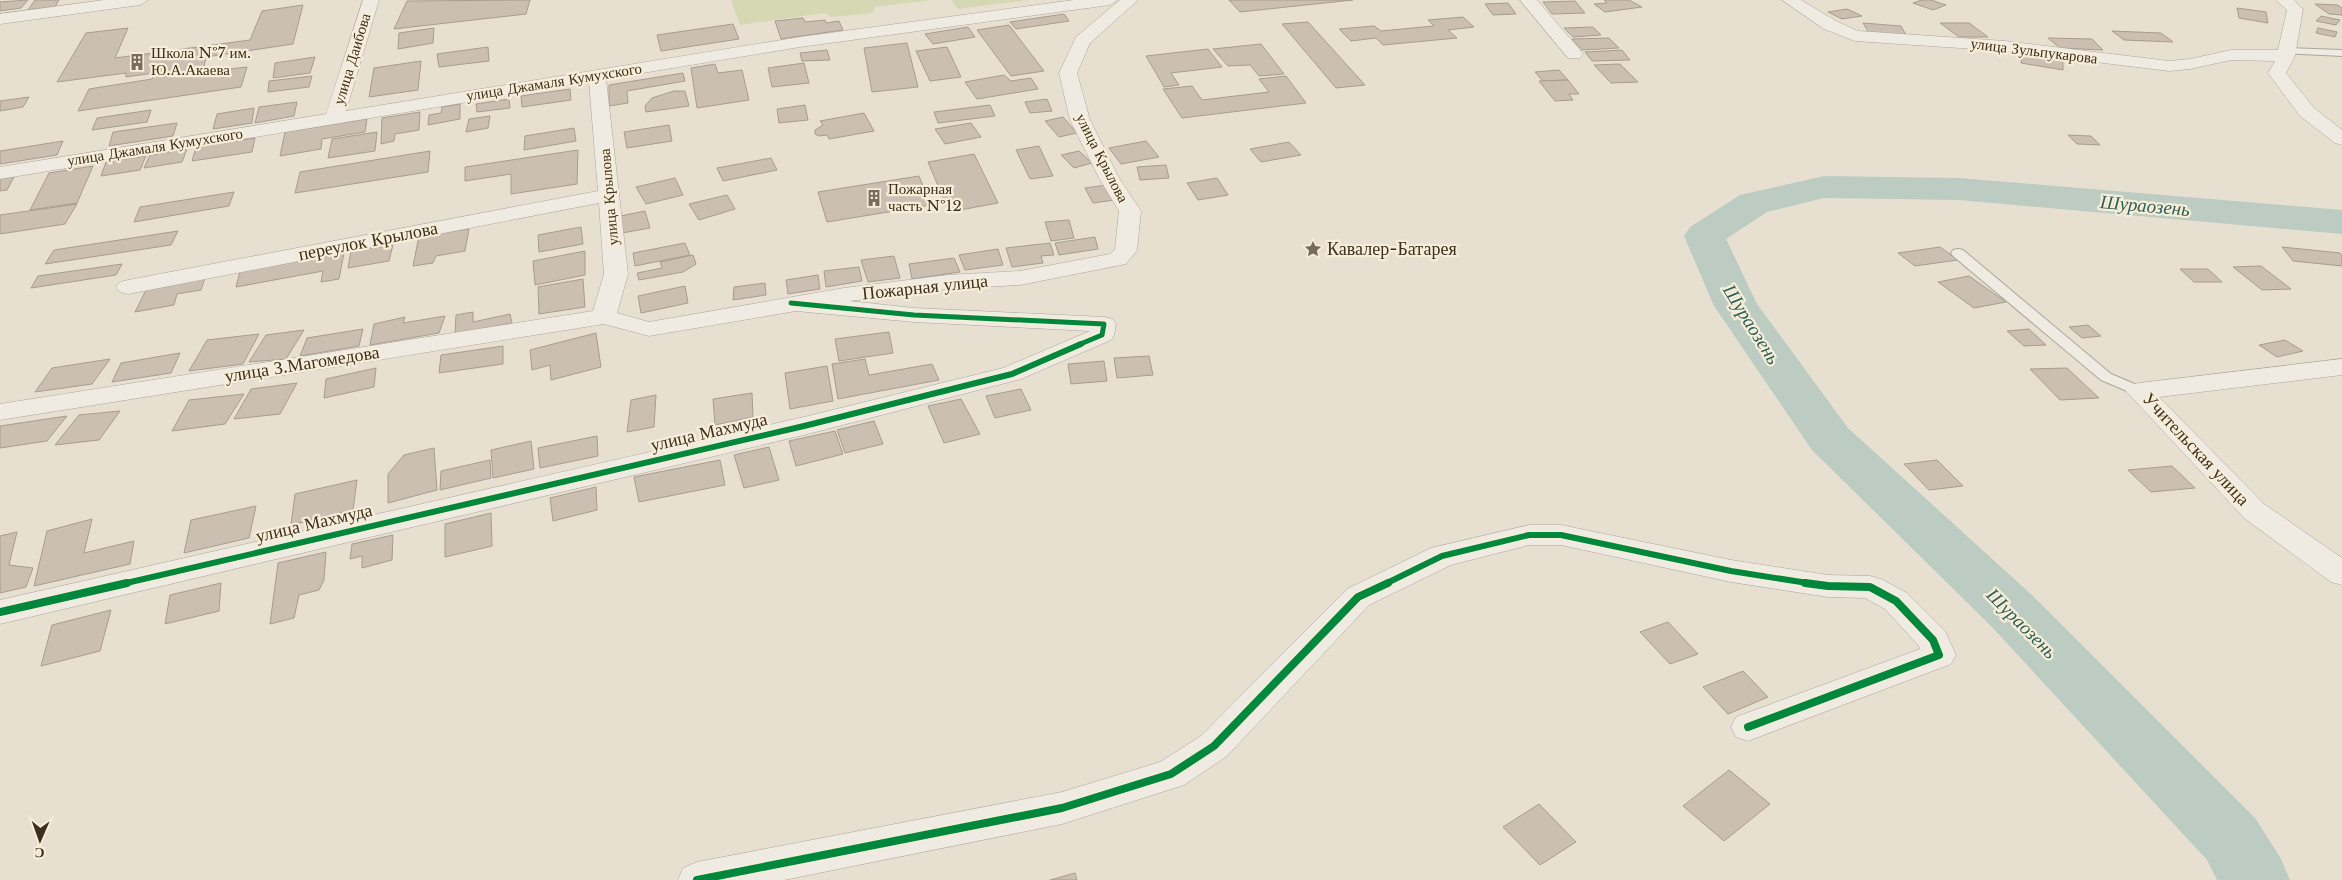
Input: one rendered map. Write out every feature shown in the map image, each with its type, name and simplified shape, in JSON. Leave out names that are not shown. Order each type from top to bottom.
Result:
[{"type":"street","points":[[0,19],[140,0]]},
{"type":"street","name":"улица Даибова","points":[[334,118],[371,0]]},
{"type":"street","name":"улица Джамаля Кумухского","points":[[0,172],[800,42],[1110,0]]},
{"type":"street","name":"улица Крылова","points":[[1126,250],[1130,211],[1109,178],[1080,120],[1068,73],[1082,41],[1130,0]]},
{"type":"street","points":[[1528,0],[1574,54]]},
{"type":"street","name":"улица Зульпукарова","points":[[1790,0],[1830,25],[1855,36],[2005,46],[2169,66],[2189,66],[2223,56],[2287,54]]},
{"type":"street","points":[[2284,0],[2295,9],[2287,54],[2277,73],[2307,112],[2342,139]]},
{"type":"street","name":"улица Крылова","points":[[597,75],[616,274],[604,317]]},
{"type":"street","name":"переулок Крылова","points":[[128,287],[608,195]]},
{"type":"street","name":"Пожарная улица","points":[[604,317],[649,329],[791,303],[948,282],[1020,278],[1118,259],[1126,250]]},
{"type":"street","name":"улица Махмуда","points":[[0,612],[795,428],[1012,374],[1102,335],[1104,324],[914,315],[791,303]]},
{"type":"street","name":"улица З.Магомедова","points":[[0,412],[604,317]]},
{"type":"street","name":"Учительская улица","points":[[2139,391],[2342,367]]},
{"type":"street","name":"Учительская улица","points":[[2139,391],[2254,511],[2342,574]]},
{"type":"street","points":[[697,880],[1062,808],[1171,774],[1214,746],[1358,597],[1442,556],[1529,535],[1561,535],[1731,571],[1819,585],[1870,587],[1896,601],[1933,640],[1939,655],[1748,727]]},
{"type":"lane","points":[[2287,54],[2342,53]]},
{"type":"lane","points":[[1958,253],[2106,377],[2139,391]]},
{"type":"green space","points":[[731,0],[931,0],[875,7],[873,13],[831,17],[825,13],[740,25]]},
{"type":"green space","points":[[951,0],[1028,0],[958,9]]},
{"type":"building","points":[[28,0],[21,8],[0,11],[0,2]]},
{"type":"building","points":[[35,0],[59,0],[55,7],[28,10]]},
{"type":"building","points":[[530,0],[526,14],[394,29],[407,1]]},
{"type":"building","points":[[1229,0],[1353,0],[1240,12]]},
{"type":"building","points":[[1604,0],[1629,0],[1642,7],[1605,12],[1594,4],[1607,3]]},
{"type":"building","points":[[1931,0],[1946,5],[1933,10],[1913,3]]},
{"type":"building","points":[[1575,1],[1585,13],[1552,14],[1543,2]]},
{"type":"building","points":[[1508,3],[1516,14],[1493,15],[1485,4]]},
{"type":"building","points":[[2315,4],[2338,5],[2342,8],[2342,15],[2329,14]]},
{"type":"building","name":"Школа №7 им. Ю.А.Акаева","points":[[303,5],[293,44],[206,57],[203,72],[247,67],[241,87],[78,111],[89,89],[152,79],[154,73],[126,77],[126,73],[57,82],[86,33],[128,28],[115,58],[250,40],[262,11]]},
{"type":"building","points":[[2237,8],[2266,12],[2268,23],[2239,18]]},
{"type":"building","points":[[1847,9],[1862,16],[1842,19],[1828,12]]},
{"type":"building","points":[[1064,14],[1069,21],[1016,29],[1010,22]]},
{"type":"building","points":[[2321,16],[2340,20],[2336,25],[2316,21]]},
{"type":"building","points":[[1463,17],[1474,27],[1448,30],[1457,38],[1383,45],[1376,38],[1351,41],[1339,29],[1374,26],[1381,31],[1434,26],[1428,20]]},
{"type":"building","points":[[803,18],[805,22],[825,20],[826,23],[839,21],[843,30],[781,39],[775,21]]},
{"type":"building","points":[[1308,22],[1365,85],[1336,88],[1282,24]]},
{"type":"building","points":[[1863,23],[1901,26],[1906,35],[1869,33]]},
{"type":"building","points":[[1940,23],[1969,23],[1988,37],[1959,37]]},
{"type":"building","points":[[733,24],[739,39],[661,51],[657,35]]},
{"type":"building","points":[[1009,25],[1044,71],[1011,76],[977,30]]},
{"type":"building","points":[[968,27],[975,37],[933,44],[925,34]]},
{"type":"building","points":[[1593,27],[1601,35],[1573,37],[1564,28]]},
{"type":"building","points":[[434,28],[433,43],[398,49],[399,33]]},
{"type":"building","points":[[2318,28],[2337,32],[2335,37],[2316,33]]},
{"type":"building","points":[[2112,31],[2161,33],[2173,42],[2124,40]]},
{"type":"building","points":[[1609,38],[1619,48],[1582,50],[1572,39]]},
{"type":"building","points":[[2048,38],[2092,39],[2103,50],[2060,48]]},
{"type":"building","points":[[907,43],[918,87],[872,92],[864,48]]},
{"type":"building","points":[[1261,44],[1284,74],[1259,76],[1250,65],[1228,66],[1213,49]]},
{"type":"building","points":[[488,47],[489,61],[439,67],[437,54]]},
{"type":"building","points":[[947,47],[961,77],[930,81],[916,51]]},
{"type":"building","points":[[1208,49],[1222,67],[1171,73],[1179,85],[1164,87],[1146,56]]},
{"type":"building","points":[[827,50],[830,60],[802,61],[800,53]]},
{"type":"building","points":[[1622,50],[1630,60],[1592,61],[1585,52]]},
{"type":"building","points":[[2023,51],[2063,58],[2063,70],[2021,63]]},
{"type":"building","points":[[315,57],[310,73],[273,78],[275,63]]},
{"type":"building","points":[[421,61],[418,90],[369,97],[374,68]]},
{"type":"building","points":[[804,63],[809,83],[772,87],[768,68]]},
{"type":"building","points":[[715,64],[718,73],[742,70],[749,100],[697,108],[691,68]]},
{"type":"building","points":[[1620,64],[1638,82],[1611,83],[1594,65]]},
{"type":"building","points":[[1559,70],[1568,80],[1543,81],[1535,72]]},
{"type":"building","points":[[683,73],[685,81],[627,91],[628,103],[609,106],[609,85]]},
{"type":"building","points":[[1004,75],[1011,81],[1031,78],[1038,89],[977,99],[965,82]]},
{"type":"building","points":[[312,76],[309,87],[268,92],[269,81]]},
{"type":"building","points":[[1286,76],[1306,103],[1182,118],[1163,89],[1192,86],[1202,100],[1269,92],[1259,79]]},
{"type":"building","points":[[1568,80],[1579,94],[1569,94],[1573,100],[1555,101],[1539,81]]},
{"type":"building","points":[[570,89],[571,100],[522,107],[521,96]]},
{"type":"building","points":[[674,91],[685,91],[689,106],[646,112],[645,106],[652,98]]},
{"type":"building","points":[[29,97],[23,107],[0,111],[0,101]]},
{"type":"building","points":[[509,99],[510,108],[477,112],[476,104]]},
{"type":"building","points":[[1047,99],[1052,111],[1030,113],[1025,102]]},
{"type":"building","points":[[297,102],[294,116],[255,123],[259,107]]},
{"type":"building","points":[[460,104],[460,119],[428,125],[429,115],[441,113],[442,107]]},
{"type":"building","points":[[805,105],[808,120],[779,123],[777,109]]},
{"type":"building","points":[[990,105],[995,116],[938,123],[934,112]]},
{"type":"building","points":[[254,108],[252,123],[213,129],[217,114]]},
{"type":"building","points":[[151,110],[147,122],[92,130],[97,118]]},
{"type":"building","points":[[420,112],[419,130],[395,134],[394,141],[381,144],[382,118]]},
{"type":"building","points":[[864,113],[874,131],[829,139],[827,135],[819,136],[815,134],[815,130],[823,125],[820,121]]},
{"type":"building","points":[[490,116],[488,128],[466,132],[469,119]]},
{"type":"building","points":[[1063,117],[1077,133],[1059,137],[1045,121]]},
{"type":"building","points":[[367,119],[365,132],[322,139],[321,149],[280,156],[285,132]]},
{"type":"building","points":[[177,123],[173,136],[109,146],[113,132]]},
{"type":"building","points":[[971,123],[981,137],[945,144],[935,129]]},
{"type":"building","points":[[669,125],[672,141],[627,148],[624,132]]},
{"type":"building","points":[[574,128],[576,141],[524,150],[525,136]]},
{"type":"building","points":[[377,132],[375,151],[328,158],[332,139]]},
{"type":"building","points":[[2068,135],[2091,136],[2100,145],[2077,144]]},
{"type":"building","points":[[255,138],[252,152],[192,161],[196,147]]},
{"type":"building","points":[[63,141],[57,155],[0,164],[0,151]]},
{"type":"building","points":[[1146,141],[1159,157],[1121,164],[1109,148]]},
{"type":"building","points":[[1289,142],[1301,155],[1261,162],[1250,149]]},
{"type":"building","points":[[1039,146],[1053,176],[1030,179],[1016,150]]},
{"type":"building","points":[[187,149],[182,162],[144,168],[150,155]]},
{"type":"building","points":[[578,150],[577,184],[511,194],[511,174],[465,181],[465,167]]},
{"type":"building","points":[[430,151],[428,172],[295,193],[300,172]]},
{"type":"building","points":[[1079,151],[1092,163],[1074,168],[1061,155]]},
{"type":"building","points":[[974,154],[998,203],[949,212],[928,162]]},
{"type":"building","points":[[146,156],[140,170],[101,176],[106,162]]},
{"type":"building","points":[[771,158],[777,170],[723,181],[717,168]]},
{"type":"building","points":[[1166,165],[1169,178],[1140,180],[1137,167]]},
{"type":"building","points":[[93,166],[77,203],[30,210],[49,173]]},
{"type":"building","name":"Пожарная часть №12","points":[[919,176],[931,205],[827,222],[818,192]]},
{"type":"building","points":[[14,177],[7,190],[0,191],[0,179]]},
{"type":"building","points":[[675,178],[683,195],[646,204],[636,187]]},
{"type":"building","points":[[1217,178],[1228,195],[1198,200],[1187,183]]},
{"type":"building","points":[[1107,185],[1115,200],[1093,203],[1085,188]]},
{"type":"building","points":[[234,192],[229,206],[134,222],[140,207]]},
{"type":"building","points":[[727,195],[735,209],[699,220],[689,204]]},
{"type":"building","points":[[77,204],[65,224],[0,234],[0,215]]},
{"type":"building","points":[[645,211],[650,228],[622,233],[620,216]]},
{"type":"building","points":[[1069,220],[1074,238],[1051,241],[1045,222]]},
{"type":"building","points":[[581,227],[583,244],[539,252],[538,235]]},
{"type":"building","points":[[469,229],[465,251],[436,256],[433,263],[413,266],[419,236]]},
{"type":"building","points":[[178,231],[171,245],[45,264],[54,250]]},
{"type":"building","points":[[1095,237],[1098,249],[1059,255],[1055,243]]},
{"type":"building","points":[[685,243],[690,255],[635,266],[633,253]]},
{"type":"building","points":[[1050,243],[1054,255],[1041,256],[1043,263],[1012,267],[1006,248]]},
{"type":"building","points":[[393,245],[389,261],[348,268],[351,251]]},
{"type":"building","points":[[1940,247],[1958,260],[1915,266],[1898,253]]},
{"type":"building","points":[[2282,247],[2340,253],[2342,256],[2342,266],[2293,261]]},
{"type":"building","points":[[998,249],[1003,265],[965,270],[959,255]]},
{"type":"building","points":[[585,251],[585,275],[535,285],[533,261]]},
{"type":"building","points":[[344,253],[339,279],[321,282],[323,271],[236,287],[240,271]]},
{"type":"building","points":[[693,255],[696,264],[683,272],[639,280],[637,273],[662,268],[660,262]]},
{"type":"building","points":[[894,256],[900,278],[868,282],[861,260]]},
{"type":"building","points":[[954,258],[960,272],[912,279],[909,264]]},
{"type":"building","points":[[122,264],[116,275],[31,288],[38,276]]},
{"type":"building","points":[[2261,266],[2291,289],[2262,290],[2233,267]]},
{"type":"building","points":[[859,267],[862,281],[826,287],[824,271]]},
{"type":"building","points":[[2180,269],[2208,269],[2222,282],[2194,282]]},
{"type":"building","points":[[818,275],[820,289],[788,294],[786,280]]},
{"type":"building","points":[[1969,276],[2006,302],[1974,308],[1938,282]]},
{"type":"building","points":[[205,278],[201,290],[177,294],[174,305],[135,312],[147,288]]},
{"type":"building","points":[[583,279],[585,307],[539,314],[538,287]]},
{"type":"building","points":[[765,283],[766,295],[733,300],[734,287]]},
{"type":"building","points":[[685,286],[688,303],[641,313],[638,296]]},
{"type":"building","points":[[473,312],[473,322],[510,314],[512,323],[455,334],[456,315]]},
{"type":"building","points":[[445,316],[439,333],[370,345],[374,324],[405,317],[403,323]]},
{"type":"building","points":[[2088,325],[2101,336],[2082,338],[2069,327]]},
{"type":"building","points":[[363,329],[359,346],[300,356],[307,338]]},
{"type":"building","points":[[2029,329],[2046,345],[2024,346],[2007,331]]},
{"type":"building","points":[[304,330],[286,359],[249,362],[266,335]]},
{"type":"building","points":[[889,332],[893,353],[839,361],[835,339]]},
{"type":"building","points":[[596,333],[601,367],[551,380],[550,365],[532,370],[530,350]]},
{"type":"building","points":[[259,334],[243,364],[189,371],[207,340]]},
{"type":"building","points":[[2285,340],[2303,351],[2277,357],[2259,345]]},
{"type":"building","points":[[503,346],[503,364],[439,373],[441,355]]},
{"type":"building","points":[[180,353],[171,373],[112,382],[121,363]]},
{"type":"building","points":[[1149,356],[1153,375],[1117,378],[1114,358]]},
{"type":"building","points":[[110,359],[92,384],[35,392],[52,368]]},
{"type":"building","points":[[865,359],[869,375],[932,364],[939,380],[838,399],[832,364]]},
{"type":"building","points":[[1104,361],[1107,381],[1071,384],[1068,364]]},
{"type":"building","points":[[827,366],[833,401],[790,409],[785,373]]},
{"type":"building","points":[[376,368],[374,387],[324,398],[326,379]]},
{"type":"building","points":[[2067,368],[2099,398],[2060,400],[2030,369]]},
{"type":"building","points":[[297,383],[280,414],[234,419],[251,389]]},
{"type":"building","points":[[1021,389],[1031,410],[995,418],[986,396]]},
{"type":"building","points":[[752,393],[753,417],[715,425],[713,399]]},
{"type":"building","points":[[244,394],[225,424],[172,431],[189,400]]},
{"type":"building","points":[[656,395],[654,427],[627,432],[631,400]]},
{"type":"building","points":[[961,399],[980,434],[944,443],[928,406]]},
{"type":"building","points":[[120,411],[99,440],[55,445],[79,415]]},
{"type":"building","points":[[67,416],[47,441],[0,448],[0,426]]},
{"type":"building","points":[[874,421],[883,444],[845,453],[837,430]]},
{"type":"building","points":[[835,431],[843,454],[796,466],[789,441]]},
{"type":"building","points":[[597,436],[598,456],[540,468],[538,448]]},
{"type":"building","points":[[531,441],[534,469],[493,478],[491,450]]},
{"type":"building","points":[[769,447],[779,480],[744,488],[734,455]]},
{"type":"building","points":[[434,448],[437,490],[388,503],[388,474],[404,455]]},
{"type":"building","points":[[490,460],[491,478],[440,490],[441,471]]},
{"type":"building","points":[[720,460],[725,485],[639,502],[634,477]]},
{"type":"building","points":[[1937,460],[1963,486],[1929,490],[1904,464]]},
{"type":"building","points":[[2172,466],[2195,488],[2151,492],[2128,470]]},
{"type":"building","points":[[357,480],[353,510],[291,525],[295,494]]},
{"type":"building","points":[[596,487],[597,510],[553,521],[550,498]]},
{"type":"building","points":[[256,506],[249,538],[184,553],[191,520]]},
{"type":"building","points":[[491,513],[492,546],[445,557],[445,524]]},
{"type":"building","points":[[92,519],[84,553],[134,541],[130,564],[34,586],[47,531]]},
{"type":"building","points":[[17,532],[9,565],[33,568],[26,587],[0,593],[0,536]]},
{"type":"building","points":[[393,535],[392,560],[362,568],[362,556],[350,559],[352,544]]},
{"type":"building","points":[[326,552],[324,580],[319,590],[299,595],[294,618],[270,624],[278,563]]},
{"type":"building","points":[[221,583],[219,611],[165,624],[170,595]]},
{"type":"building","points":[[111,610],[100,651],[41,666],[52,625]]},
{"type":"building","points":[[1668,622],[1698,654],[1670,664],[1640,632]]},
{"type":"building","points":[[1743,671],[1768,697],[1728,714],[1703,687]]},
{"type":"building","points":[[1729,770],[1770,804],[1724,841],[1683,806]]},
{"type":"building","points":[[1539,804],[1576,842],[1540,865],[1503,827]]},
{"type":"building","points":[[1075,873],[1077,880],[1050,880]]},
{"type":"waterway","name":"Шураозень","points":[[2255,880],[2231,839],[2012,611],[1830,439],[1736,306],[1704,236],[1754,203],[1824,187],[1959,189],[2342,222]]},
{"type":"cycle path","points":[[0,612],[804,426],[1012,374],[1102,335],[1104,324],[914,315],[791,303]]},
{"type":"cycle path","points":[[697,880],[1062,808],[1171,774],[1214,746],[1358,597],[1442,556],[1529,535],[1561,535],[1731,571],[1828,586],[1870,587],[1896,601],[1933,640],[1939,655],[1748,727]]},
{"type":"place","name":"Школа №7 им. Ю.А.Акаева","points":[[137,62]]},
{"type":"place","name":"Пожарная часть №12","points":[[874,198]]},
{"type":"place","name":"Кавалер-Батарея","points":[[1313,249]]}]
